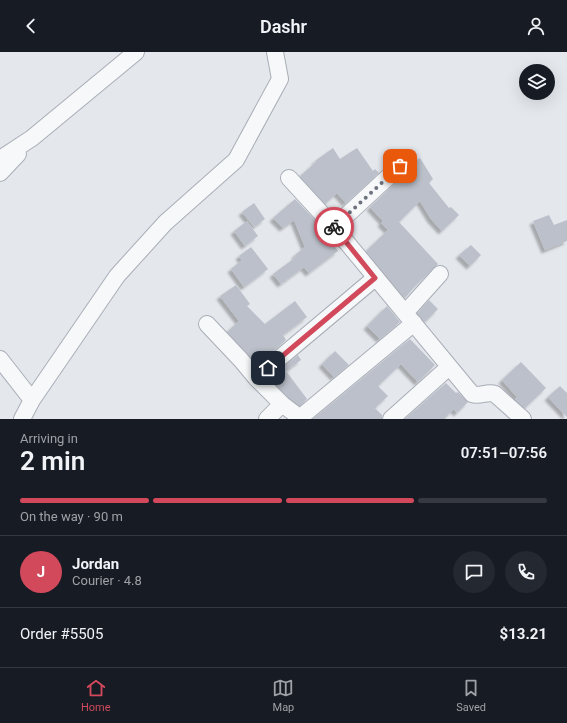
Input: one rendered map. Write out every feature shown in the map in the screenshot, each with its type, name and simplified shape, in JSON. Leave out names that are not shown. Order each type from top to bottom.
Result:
[{"type":"street","points":[[0,159],[32,138],[136,52]]},
{"type":"street","points":[[22,419],[32,400],[117,276],[165,223],[236,160],[280,79],[275,52]]},
{"type":"street","points":[[0,174],[32,138]]},
{"type":"street","points":[[334,227],[400,166]]},
{"type":"street","points":[[289,178],[334,227],[472,394],[478,395],[491,392],[523,419]]},
{"type":"street","points":[[207,324],[256,378],[282,404],[298,417],[302,416],[409,318],[440,274]]},
{"type":"street","points":[[256,378],[375,278]]},
{"type":"street","points":[[0,359],[32,400]]},
{"type":"street","points":[[392,419],[449,367]]},
{"type":"street","points":[[267,419],[282,404]]},
{"type":"building","points":[[333,148],[340,159],[357,148],[373,171],[375,169],[379,173],[346,203],[337,193],[325,204],[300,176],[316,162],[315,161]]},
{"type":"building","points":[[420,158],[433,179],[429,183],[449,208],[451,207],[459,215],[442,231],[431,219],[420,201],[399,222],[438,264],[405,298],[366,251],[388,230],[381,223],[383,221],[370,207],[406,173],[409,169],[409,164]]},
{"type":"building","points":[[295,199],[316,221],[338,251],[309,273],[304,267],[281,284],[273,274],[296,257],[295,255],[305,247],[294,220],[283,228],[273,218]]},
{"type":"building","points":[[254,203],[265,219],[254,227],[242,212]]},
{"type":"building","points":[[549,215],[554,225],[567,220],[567,241],[545,250],[533,221]]},
{"type":"building","points":[[247,221],[258,236],[245,246],[234,231]]},
{"type":"building","points":[[471,245],[481,255],[470,266],[459,255]]},
{"type":"building","points":[[251,247],[268,269],[244,287],[231,269],[242,260],[239,256]]},
{"type":"building","points":[[236,285],[250,304],[247,306],[265,324],[295,301],[307,317],[283,335],[286,340],[259,363],[255,359],[253,360],[227,332],[239,321],[220,296]]},
{"type":"building","points":[[429,300],[438,309],[425,322],[418,313]]},
{"type":"building","points":[[387,306],[400,322],[380,339],[367,326]]},
{"type":"building","points":[[410,339],[435,365],[418,382],[401,364],[378,386],[388,396],[375,408],[382,415],[382,419],[313,419]]},
{"type":"building","points":[[335,351],[349,365],[334,377],[322,364]]},
{"type":"building","points":[[298,355],[301,360],[286,371],[307,399],[300,406],[288,397],[270,378]]},
{"type":"building","points":[[521,362],[546,388],[525,408],[515,399],[517,397],[502,380]]},
{"type":"building","points":[[446,383],[468,402],[457,413],[454,409],[444,419],[405,419]]},
{"type":"building","points":[[560,386],[567,393],[567,417],[548,397]]},
{"type":"way so far","points":[[334,227],[400,166]]},
{"type":"route","points":[[268,368],[375,278],[334,227]]}]
